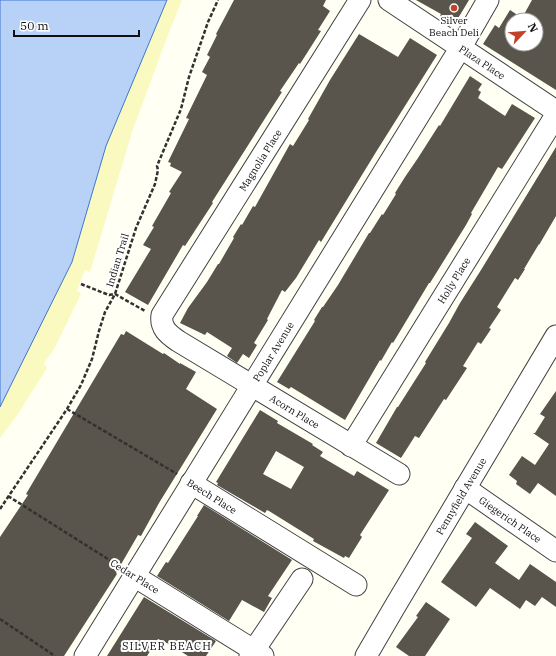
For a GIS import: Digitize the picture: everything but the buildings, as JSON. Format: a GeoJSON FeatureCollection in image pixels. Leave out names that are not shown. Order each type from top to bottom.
{"type":"FeatureCollection","features":[{"type":"Feature","properties":{"kind":"street","name":"Magnolia Place"},"geometry":{"type":"LineString","coordinates":[[161,320],[162,315],[360,0]]}},
{"type":"Feature","properties":{"kind":"street","name":"Poplar Avenue"},"geometry":{"type":"LineString","coordinates":[[85,656],[461,47],[488,0]]}},
{"type":"Feature","properties":{"kind":"street","name":"Plaza Place"},"geometry":{"type":"LineString","coordinates":[[394,1],[556,111]]}},
{"type":"Feature","properties":{"kind":"street","name":"Holly Place"},"geometry":{"type":"LineString","coordinates":[[351,446],[556,115]]}},
{"type":"Feature","properties":{"kind":"street","name":"Acorn Place"},"geometry":{"type":"LineString","coordinates":[[161,320],[168,334],[178,341],[399,474]]}},
{"type":"Feature","properties":{"kind":"street","name":"Pennyfield Avenue"},"geometry":{"type":"LineString","coordinates":[[366,656],[556,336]]}},
{"type":"Feature","properties":{"kind":"street","name":"Beech Place"},"geometry":{"type":"LineString","coordinates":[[191,483],[356,585]]}},
{"type":"Feature","properties":{"kind":"street","name":"Giegerich Place"},"geometry":{"type":"LineString","coordinates":[[465,488],[556,551]]}},
{"type":"Feature","properties":{"kind":"street","name":"Cedar Place"},"geometry":{"type":"LineString","coordinates":[[134,576],[256,654]]}},
{"type":"Feature","properties":{"kind":"street"},"geometry":{"type":"LineString","coordinates":[[256,654],[302,579]]}},
{"type":"Feature","properties":{"kind":"path","name":"Indian Trail"},"geometry":{"type":"LineString","coordinates":[[0,509],[67,409],[81,385],[92,359],[105,312],[115,294],[136,228],[155,184],[158,170],[157,166],[181,110],[189,77],[208,22],[218,0]]}},
{"type":"Feature","properties":{"kind":"path"},"geometry":{"type":"LineString","coordinates":[[81,284],[109,295],[115,294],[161,320]]}},
{"type":"Feature","properties":{"kind":"path","name":"Beech Place"},"geometry":{"type":"LineString","coordinates":[[67,409],[191,483]]}},
{"type":"Feature","properties":{"kind":"path","name":"Cedar Place"},"geometry":{"type":"LineString","coordinates":[[8,496],[134,576]]}},
{"type":"Feature","properties":{"kind":"path"},"geometry":{"type":"LineString","coordinates":[[0,619],[55,656]]}},
{"type":"Feature","properties":{"kind":"sand"},"geometry":{"type":"Polygon","coordinates":[[[167,0],[182,0],[132,132],[90,272],[85,270],[77,290],[81,294],[54,349],[44,363],[47,368],[18,414],[0,438],[0,401],[72,262],[106,146],[167,0]]]}},
{"type":"Feature","properties":{"kind":"water"},"geometry":{"type":"Polygon","coordinates":[[[0,0],[167,0],[106,146],[72,262],[0,407],[0,0]]]}},
{"type":"Feature","properties":{"kind":"place","name":"Silver Beach Deli"},"geometry":{"type":"Point","coordinates":[454,8]}},
{"type":"Feature","properties":{"kind":"district","name":"SILVER BEACH"},"geometry":{"type":"Point","coordinates":[167,646]}}]}
